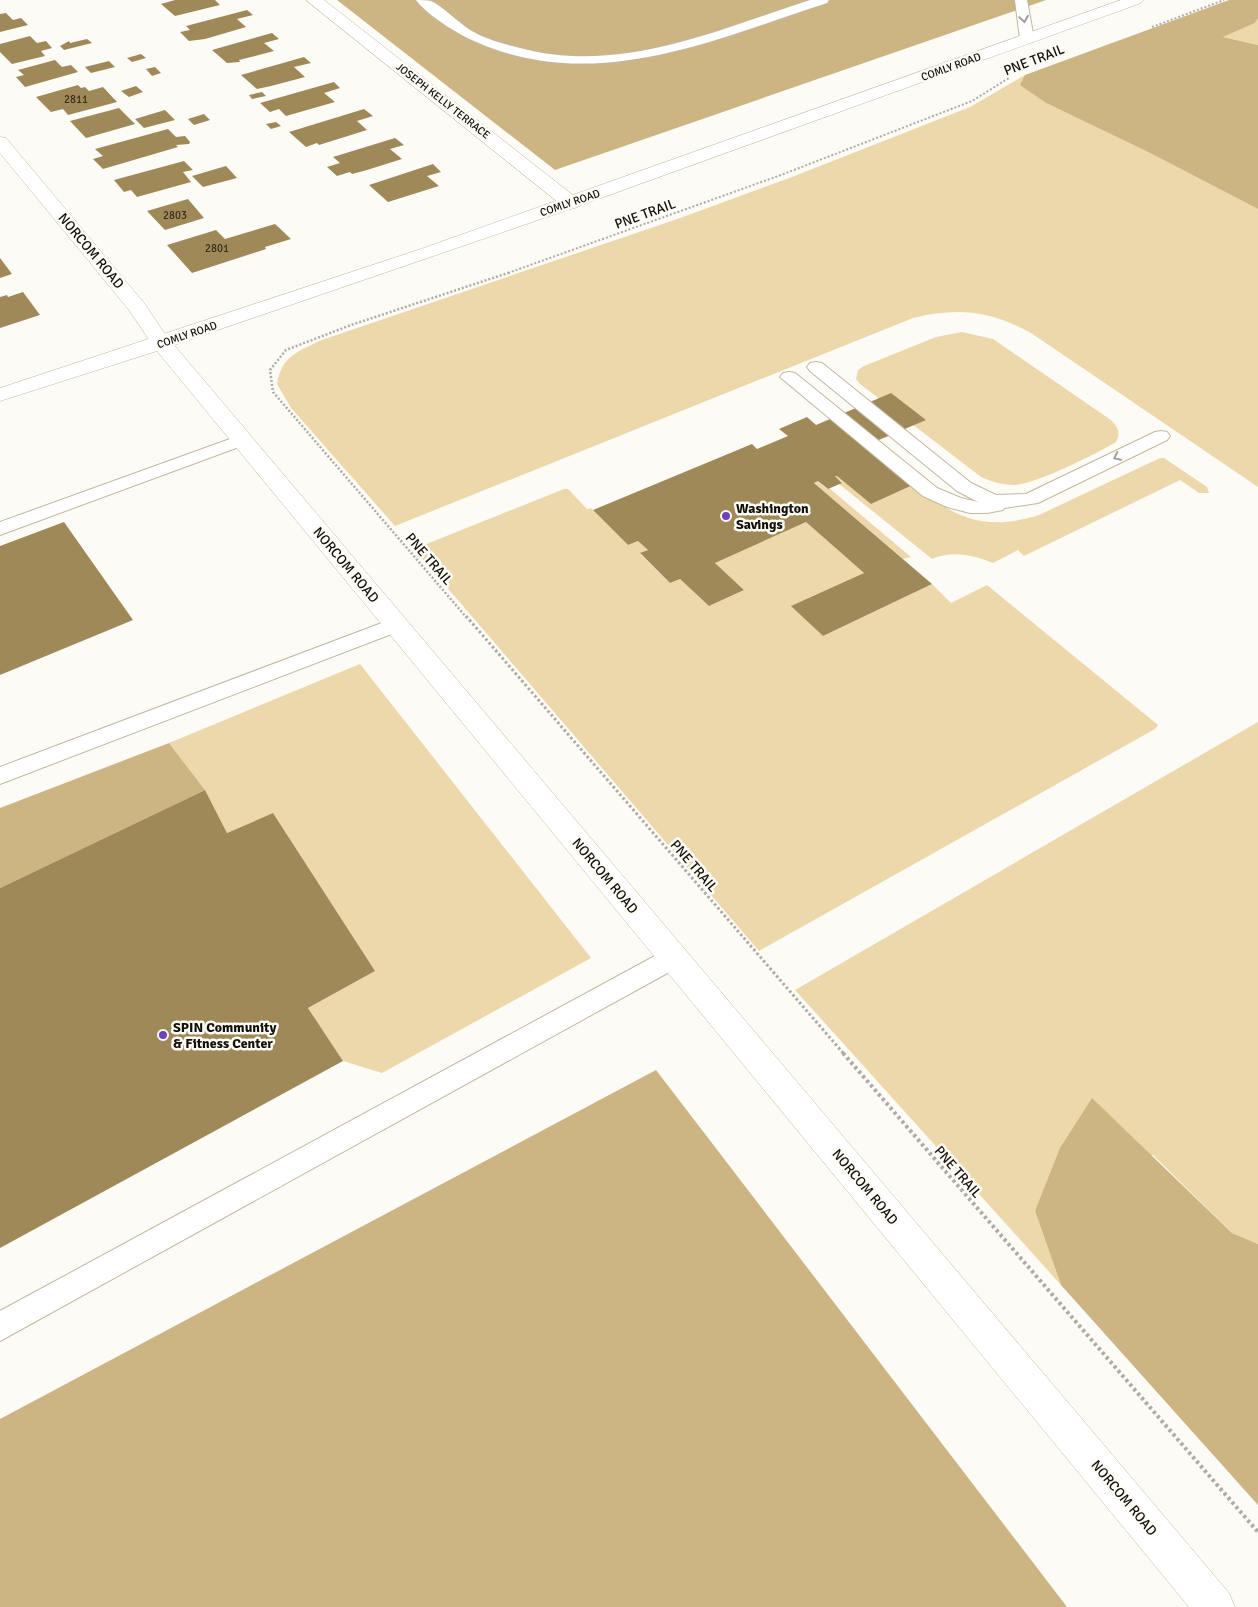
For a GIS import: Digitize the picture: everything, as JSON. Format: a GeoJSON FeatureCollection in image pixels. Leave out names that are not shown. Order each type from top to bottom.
{"type":"FeatureCollection","features":[{"type":"Feature","properties":{"kind":"street","name":"JOSEPH KELLY TERRACE"},"geometry":{"type":"LineString","coordinates":[[314,0],[571,203]]}},
{"type":"Feature","properties":{"kind":"street","name":"COMLY ROAD"},"geometry":{"type":"LineString","coordinates":[[0,395],[161,344],[571,203],[1135,0]]}},
{"type":"Feature","properties":{"kind":"street","name":"NORCOM ROAD"},"geometry":{"type":"LineString","coordinates":[[0,142],[138,307],[161,344],[1215,1607]]}},
{"type":"Feature","properties":{"kind":"street"},"geometry":{"type":"LineString","coordinates":[[0,173],[20,167]]}},
{"type":"Feature","properties":{"kind":"lane"},"geometry":{"type":"LineString","coordinates":[[422,0],[470,35],[500,47],[530,55],[568,59],[612,59],[655,53],[823,0]]}},
{"type":"Feature","properties":{"kind":"lane"},"geometry":{"type":"LineString","coordinates":[[1021,0],[1027,39]]}},
{"type":"Feature","properties":{"kind":"lane"},"geometry":{"type":"LineString","coordinates":[[1128,0],[1135,0]]}},
{"type":"Feature","properties":{"kind":"lane"},"geometry":{"type":"LineString","coordinates":[[1011,503],[986,500],[964,487],[809,370],[930,492],[954,505],[981,509],[1011,503],[1031,498],[1161,436]]}},
{"type":"Feature","properties":{"kind":"lane"},"geometry":{"type":"LineString","coordinates":[[0,528],[241,440]]}},
{"type":"Feature","properties":{"kind":"lane"},"geometry":{"type":"LineString","coordinates":[[0,776],[395,625]]}},
{"type":"Feature","properties":{"kind":"lane"},"geometry":{"type":"LineString","coordinates":[[0,1328],[673,958]]}},
{"type":"Feature","properties":{"kind":"path"},"geometry":{"type":"LineString","coordinates":[[1151,27],[1224,0]]}},
{"type":"Feature","properties":{"kind":"path","name":"PNE TRAIL"},"geometry":{"type":"LineString","coordinates":[[1010,78],[972,101],[781,176],[528,266],[351,325],[286,350],[270,370],[273,392],[1050,1295],[1258,1532]]}},
{"type":"Feature","properties":{"kind":"shaded area"},"geometry":{"type":"Polygon","coordinates":[[[337,0],[1046,0],[555,170],[337,0]]]}},
{"type":"Feature","properties":{"kind":"shaded area"},"geometry":{"type":"Polygon","coordinates":[[[1229,0],[1258,0],[1258,18],[1255,23],[1223,37],[1258,45],[1258,209],[1150,153],[1046,103],[1020,85],[1025,75],[1229,0]]]}},
{"type":"Feature","properties":{"kind":"shaded area"},"geometry":{"type":"Polygon","coordinates":[[[1258,18],[1258,45],[1223,37],[1255,23],[1258,18]]]}},
{"type":"Feature","properties":{"kind":"shaded area"},"geometry":{"type":"Polygon","coordinates":[[[1025,75],[1021,85],[1046,103],[1150,153],[1258,209],[1258,487],[1031,333],[1002,320],[974,313],[945,313],[913,318],[395,526],[291,408],[277,384],[282,367],[286,361],[297,352],[319,341],[683,217],[792,177],[970,107],[1025,75]]]}},
{"type":"Feature","properties":{"kind":"shaded area"},"geometry":{"type":"Polygon","coordinates":[[[962,332],[993,339],[1111,420],[1118,430],[1116,442],[1081,461],[1037,480],[1015,485],[998,483],[981,477],[856,379],[858,370],[864,366],[936,337],[962,332]]]}},
{"type":"Feature","properties":{"kind":"shaded area"},"geometry":{"type":"Polygon","coordinates":[[[1160,458],[1164,458],[1207,487],[1209,493],[1199,493],[1180,480],[1024,556],[1018,550],[993,563],[955,554],[932,559],[839,484],[842,482],[835,476],[871,504],[915,484],[958,514],[987,522],[1003,522],[1039,515],[1160,458]]]}},
{"type":"Feature","properties":{"kind":"shaded area"},"geometry":{"type":"Polygon","coordinates":[[[818,481],[827,489],[829,488],[911,557],[903,559],[814,483],[818,481]]]}},
{"type":"Feature","properties":{"kind":"shaded area"},"geometry":{"type":"Polygon","coordinates":[[[568,489],[587,509],[591,508],[628,545],[638,541],[648,550],[640,554],[670,583],[680,579],[709,606],[744,590],[715,563],[806,522],[864,573],[792,606],[823,636],[932,584],[951,603],[987,585],[1158,725],[1155,729],[759,951],[414,549],[568,489]]]}},
{"type":"Feature","properties":{"kind":"shaded area"},"geometry":{"type":"Polygon","coordinates":[[[360,664],[591,958],[382,1073],[343,1061],[308,1008],[375,971],[273,813],[227,833],[205,790],[169,743],[360,664]]]}},
{"type":"Feature","properties":{"kind":"shaded area"},"geometry":{"type":"Polygon","coordinates":[[[1258,722],[1258,1244],[1232,1233],[1153,1155],[1035,1211],[1061,1285],[795,990],[1258,722]]]}},
{"type":"Feature","properties":{"kind":"shaded area"},"geometry":{"type":"Polygon","coordinates":[[[169,743],[205,790],[0,888],[0,808],[169,743]]]}},
{"type":"Feature","properties":{"kind":"shaded area"},"geometry":{"type":"Polygon","coordinates":[[[656,1070],[1067,1607],[0,1607],[0,1419],[656,1070]]]}},
{"type":"Feature","properties":{"kind":"shaded area"},"geometry":{"type":"Polygon","coordinates":[[[1092,1098],[1232,1233],[1258,1244],[1258,1505],[1061,1285],[1035,1211],[1060,1148],[1092,1098]]]}},
{"type":"Feature","properties":{"kind":"building"},"geometry":{"type":"Polygon","coordinates":[[[175,0],[215,0],[220,5],[175,16],[161,4],[175,0]]]}},
{"type":"Feature","properties":{"kind":"building"},"geometry":{"type":"Polygon","coordinates":[[[247,10],[253,15],[237,19],[246,27],[205,39],[189,41],[180,32],[190,30],[186,26],[247,10]]]}},
{"type":"Feature","properties":{"kind":"building"},"geometry":{"type":"Polygon","coordinates":[[[6,13],[13,20],[21,18],[28,25],[0,32],[0,14],[6,13]]]}},
{"type":"Feature","properties":{"kind":"building"},"geometry":{"type":"Polygon","coordinates":[[[272,33],[279,39],[264,43],[274,51],[239,60],[240,62],[227,63],[212,50],[272,33]]]}},
{"type":"Feature","properties":{"kind":"building"},"geometry":{"type":"Polygon","coordinates":[[[30,36],[37,43],[46,41],[52,48],[41,51],[45,56],[12,64],[0,52],[0,44],[30,36]]]}},
{"type":"Feature","properties":{"kind":"building"},"geometry":{"type":"Polygon","coordinates":[[[87,39],[92,43],[64,50],[60,46],[69,41],[70,43],[87,39]]]}},
{"type":"Feature","properties":{"kind":"building"},"geometry":{"type":"Polygon","coordinates":[[[141,54],[146,58],[132,62],[127,58],[141,54]]]}},
{"type":"Feature","properties":{"kind":"building"},"geometry":{"type":"Polygon","coordinates":[[[304,57],[311,63],[294,67],[305,77],[257,89],[241,75],[304,57]]]}},
{"type":"Feature","properties":{"kind":"building"},"geometry":{"type":"Polygon","coordinates":[[[55,60],[62,67],[71,65],[78,72],[25,87],[16,77],[24,75],[18,70],[55,60]]]}},
{"type":"Feature","properties":{"kind":"building"},"geometry":{"type":"Polygon","coordinates":[[[109,61],[115,67],[91,73],[85,67],[109,61]]]}},
{"type":"Feature","properties":{"kind":"building"},"geometry":{"type":"Polygon","coordinates":[[[155,67],[161,73],[152,76],[146,69],[155,67]]]}},
{"type":"Feature","properties":{"kind":"building"},"geometry":{"type":"Polygon","coordinates":[[[334,82],[340,88],[324,93],[335,102],[286,116],[279,109],[270,112],[260,103],[334,82]]]}},
{"type":"Feature","properties":{"kind":"building"},"geometry":{"type":"Polygon","coordinates":[[[78,85],[81,88],[85,87],[89,91],[103,87],[117,102],[68,115],[63,109],[51,112],[36,97],[78,85]]]}},
{"type":"Feature","properties":{"kind":"building"},"geometry":{"type":"Polygon","coordinates":[[[136,86],[143,92],[129,97],[121,91],[136,86]]]}},
{"type":"Feature","properties":{"kind":"building"},"geometry":{"type":"Polygon","coordinates":[[[262,92],[266,96],[252,99],[249,95],[262,92]]]}},
{"type":"Feature","properties":{"kind":"building"},"geometry":{"type":"Polygon","coordinates":[[[119,108],[135,124],[86,138],[70,121],[119,108]]]}},
{"type":"Feature","properties":{"kind":"building"},"geometry":{"type":"Polygon","coordinates":[[[364,109],[373,116],[357,121],[367,130],[319,145],[317,143],[306,147],[289,132],[364,109]]]}},
{"type":"Feature","properties":{"kind":"building"},"geometry":{"type":"Polygon","coordinates":[[[165,110],[175,120],[144,128],[135,119],[165,110]]]}},
{"type":"Feature","properties":{"kind":"building"},"geometry":{"type":"Polygon","coordinates":[[[204,114],[210,120],[194,125],[188,119],[204,114]]]}},
{"type":"Feature","properties":{"kind":"building"},"geometry":{"type":"Polygon","coordinates":[[[276,122],[281,126],[271,129],[266,124],[276,122]]]}},
{"type":"Feature","properties":{"kind":"building"},"geometry":{"type":"Polygon","coordinates":[[[168,129],[176,137],[185,136],[190,142],[189,144],[176,145],[178,147],[103,169],[93,159],[103,156],[95,149],[168,129]]]}},
{"type":"Feature","properties":{"kind":"building"},"geometry":{"type":"Polygon","coordinates":[[[395,138],[404,145],[390,149],[402,159],[352,174],[350,172],[337,176],[327,167],[340,163],[333,157],[395,138]]]}},
{"type":"Feature","properties":{"kind":"building"},"geometry":{"type":"Polygon","coordinates":[[[184,161],[193,170],[183,172],[191,182],[137,197],[131,190],[124,192],[114,180],[184,161]]]}},
{"type":"Feature","properties":{"kind":"building"},"geometry":{"type":"Polygon","coordinates":[[[433,164],[441,172],[427,176],[439,186],[388,202],[369,185],[433,164]]]}},
{"type":"Feature","properties":{"kind":"building"},"geometry":{"type":"Polygon","coordinates":[[[226,166],[237,178],[203,187],[192,176],[226,166]]]}},
{"type":"Feature","properties":{"kind":"building"},"geometry":{"type":"Polygon","coordinates":[[[188,199],[204,218],[165,230],[147,211],[188,199]]]}},
{"type":"Feature","properties":{"kind":"building"},"geometry":{"type":"Polygon","coordinates":[[[275,224],[291,239],[192,273],[167,245],[216,230],[225,239],[275,224]]]}},
{"type":"Feature","properties":{"kind":"building"},"geometry":{"type":"Polygon","coordinates":[[[0,258],[12,274],[0,278],[0,258]]]}},
{"type":"Feature","properties":{"kind":"building"},"geometry":{"type":"Polygon","coordinates":[[[23,292],[40,315],[0,328],[0,297],[7,295],[8,297],[23,292]]]}},
{"type":"Feature","properties":{"kind":"building","name":"Washington Savings"},"geometry":{"type":"Polygon","coordinates":[[[891,393],[926,420],[867,445],[915,484],[871,504],[837,476],[835,476],[842,483],[828,489],[818,481],[814,483],[932,584],[823,636],[791,606],[864,573],[806,522],[715,563],[744,590],[709,606],[680,579],[670,583],[640,553],[648,550],[638,541],[628,545],[593,510],[752,444],[757,449],[788,436],[779,429],[807,417],[816,425],[891,393]]]}},
{"type":"Feature","properties":{"kind":"building"},"geometry":{"type":"Polygon","coordinates":[[[64,522],[133,620],[0,675],[0,546],[64,522]]]}},
{"type":"Feature","properties":{"kind":"building","name":"SPIN Community & Fitness Center"},"geometry":{"type":"Polygon","coordinates":[[[205,790],[227,833],[273,813],[375,971],[308,1008],[343,1061],[0,1248],[0,888],[205,790]]]}},
{"type":"Feature","properties":{"kind":"place","name":"Washington Savings"},"geometry":{"type":"Point","coordinates":[726,516]}},
{"type":"Feature","properties":{"kind":"place","name":"SPIN Community & Fitness Center"},"geometry":{"type":"Point","coordinates":[163,1035]}}]}
